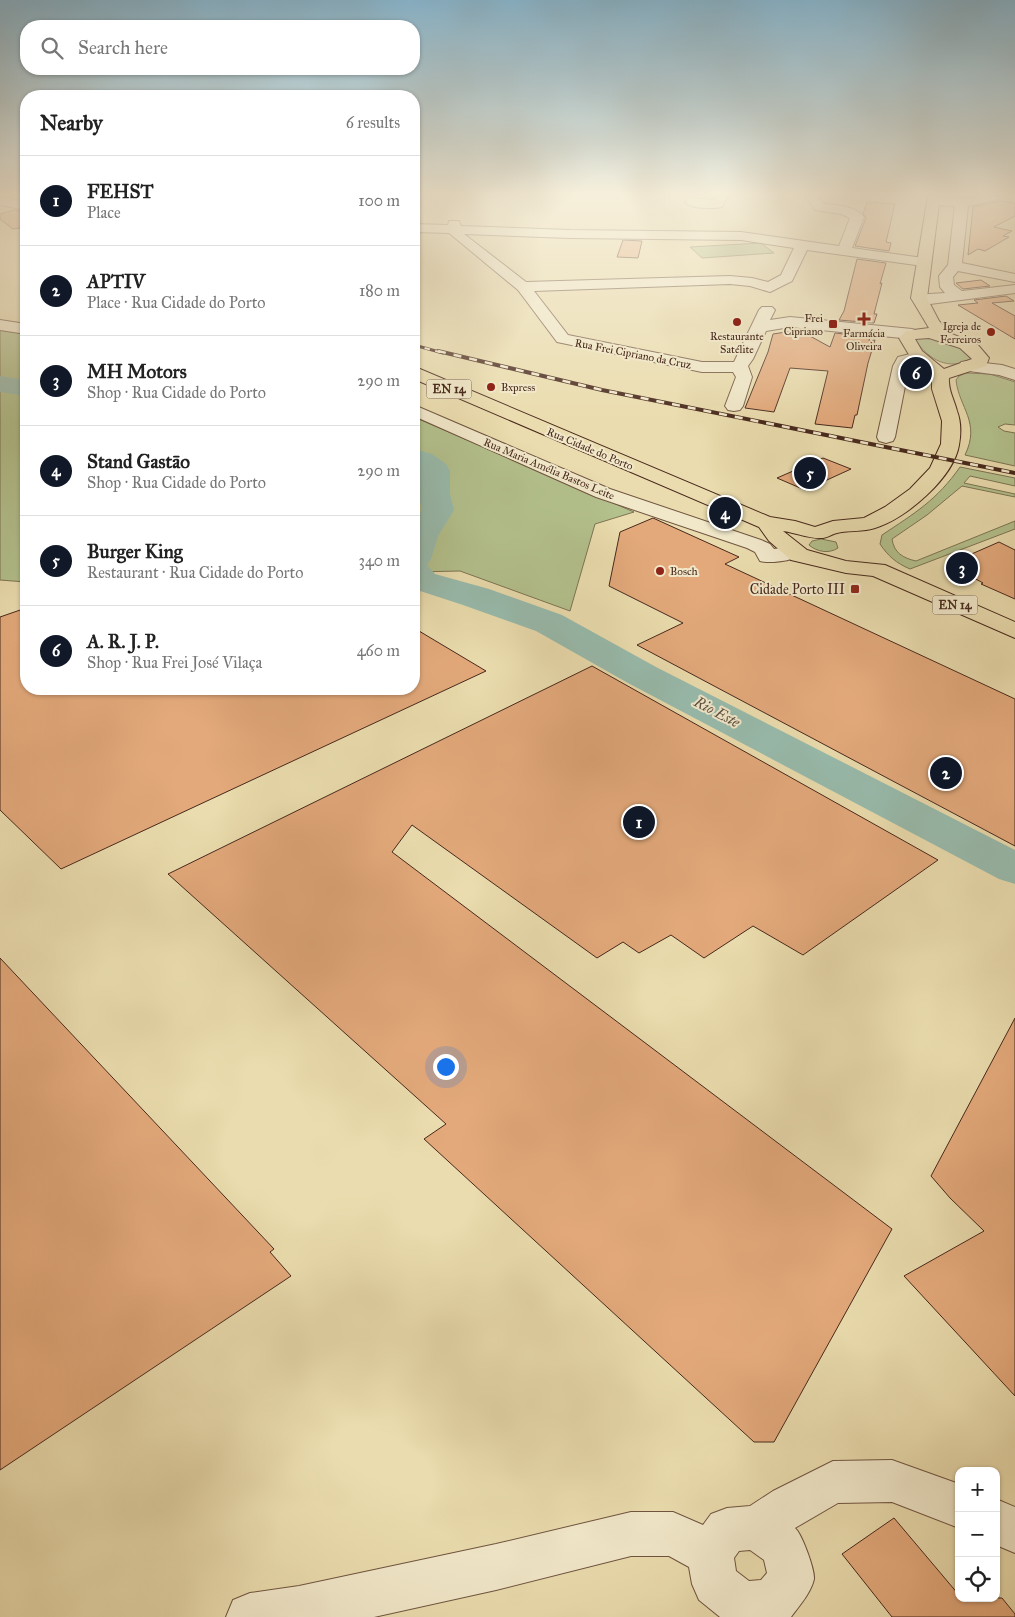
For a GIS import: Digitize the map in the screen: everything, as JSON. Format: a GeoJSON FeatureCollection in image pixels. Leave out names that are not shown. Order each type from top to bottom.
{"type":"FeatureCollection","features":[{"type":"Feature","properties":{"kind":"main road"},"geometry":{"type":"LineString","coordinates":[[913,336],[920,323],[916,305],[921,271]]}},
{"type":"Feature","properties":{"kind":"main road"},"geometry":{"type":"LineString","coordinates":[[916,305],[946,336],[979,354],[982,358],[980,362],[941,375]]}},
{"type":"Feature","properties":{"kind":"main road"},"geometry":{"type":"LineString","coordinates":[[913,336],[946,336]]}},
{"type":"Feature","properties":{"kind":"main road"},"geometry":{"type":"LineString","coordinates":[[913,336],[923,360],[941,375]]}},
{"type":"Feature","properties":{"kind":"main road"},"geometry":{"type":"LineString","coordinates":[[923,360],[964,367]]}},
{"type":"Feature","properties":{"kind":"main road"},"geometry":{"type":"LineString","coordinates":[[791,550],[788,543],[794,536],[834,526],[868,523],[900,506],[920,490],[943,462],[952,433],[948,410],[940,388],[941,375]]}},
{"type":"Feature","properties":{"kind":"main road","name":"Rua Cidade do Porto"},"geometry":{"type":"LineString","coordinates":[[420,376],[766,524],[802,528],[840,537],[849,546],[867,557],[876,570]]}},
{"type":"Feature","properties":{"kind":"main road"},"geometry":{"type":"LineString","coordinates":[[849,546],[863,535],[868,523]]}},
{"type":"Feature","properties":{"kind":"main road","name":"Rua Cidade do Porto"},"geometry":{"type":"LineString","coordinates":[[766,524],[776,537],[791,550],[805,557],[846,567],[876,570],[1015,631]]}},
{"type":"Feature","properties":{"kind":"main road","name":"Rua Cidade do Porto"},"geometry":{"type":"LineString","coordinates":[[817,559],[840,558],[847,554],[849,546]]}},
{"type":"Feature","properties":{"kind":"street","name":"Rua Frei Cipriano da Cruz"},"geometry":{"type":"LineString","coordinates":[[503,271],[523,287],[557,334],[567,341],[702,367],[726,368],[739,366]]}},
{"type":"Feature","properties":{"kind":"street"},"geometry":{"type":"LineString","coordinates":[[770,288],[778,280],[787,278],[790,271]]}},
{"type":"Feature","properties":{"kind":"street"},"geometry":{"type":"LineString","coordinates":[[950,271],[946,276],[946,283],[949,290],[958,295]]}},
{"type":"Feature","properties":{"kind":"street"},"geometry":{"type":"LineString","coordinates":[[982,271],[1015,278]]}},
{"type":"Feature","properties":{"kind":"street"},"geometry":{"type":"LineString","coordinates":[[523,287],[730,280],[752,282],[770,288],[773,293],[745,359],[739,366],[744,377],[734,406]]}},
{"type":"Feature","properties":{"kind":"street"},"geometry":{"type":"LineString","coordinates":[[762,320],[886,331],[905,325],[916,305],[958,295],[1015,289]]}},
{"type":"Feature","properties":{"kind":"street"},"geometry":{"type":"LineString","coordinates":[[0,325],[20,328]]}},
{"type":"Feature","properties":{"kind":"street"},"geometry":{"type":"LineString","coordinates":[[886,331],[895,337],[913,336]]}},
{"type":"Feature","properties":{"kind":"street"},"geometry":{"type":"LineString","coordinates":[[982,358],[1008,373]]}},
{"type":"Feature","properties":{"kind":"street"},"geometry":{"type":"LineString","coordinates":[[886,437],[900,366],[904,361],[923,360]]}},
{"type":"Feature","properties":{"kind":"street"},"geometry":{"type":"LineString","coordinates":[[964,367],[1008,373]]}},
{"type":"Feature","properties":{"kind":"street","name":"Rua Maria Amélia Bastos Leite"},"geometry":{"type":"LineString","coordinates":[[420,413],[603,493],[754,544],[763,548],[768,556],[791,550]]}},
{"type":"Feature","properties":{"kind":"street"},"geometry":{"type":"LineString","coordinates":[[757,1527],[783,1547],[790,1578],[773,1603],[742,1611],[715,1584],[710,1553],[727,1530],[757,1527],[789,1506],[833,1482],[892,1482],[955,1505]]}},
{"type":"Feature","properties":{"kind":"street"},"geometry":{"type":"LineString","coordinates":[[1000,1523],[1015,1531]]}},
{"type":"Feature","properties":{"kind":"street"},"geometry":{"type":"LineString","coordinates":[[250,1617],[308,1608],[631,1534],[673,1534],[710,1553]]}},
{"type":"Feature","properties":{"kind":"green space"},"geometry":{"type":"Polygon","coordinates":[[[0,330],[20,333],[20,582],[0,580],[0,330]]]}},
{"type":"Feature","properties":{"kind":"green space"},"geometry":{"type":"Polygon","coordinates":[[[930,337],[961,348],[972,359],[955,364],[940,362],[927,354],[916,341],[917,338],[930,337]]]}},
{"type":"Feature","properties":{"kind":"green space"},"geometry":{"type":"Polygon","coordinates":[[[966,373],[990,374],[1015,382],[1015,425],[1005,424],[998,427],[1004,431],[1015,433],[1015,466],[965,455],[971,433],[970,424],[956,380],[959,376],[966,373]]]}},
{"type":"Feature","properties":{"kind":"green space"},"geometry":{"type":"Polygon","coordinates":[[[420,420],[634,512],[595,524],[570,611],[460,571],[420,572],[420,420]]]}},
{"type":"Feature","properties":{"kind":"green space"},"geometry":{"type":"Polygon","coordinates":[[[960,467],[1015,478],[1015,486],[970,476],[964,483],[1015,494],[1015,497],[962,486],[927,515],[892,539],[897,551],[903,556],[916,561],[1015,521],[1015,529],[910,569],[896,562],[880,544],[882,535],[915,513],[934,497],[960,467]]]}},
{"type":"Feature","properties":{"kind":"green space"},"geometry":{"type":"Polygon","coordinates":[[[821,539],[836,542],[838,548],[831,551],[823,551],[809,545],[812,541],[821,539]]]}},
{"type":"Feature","properties":{"kind":"building"},"geometry":{"type":"Polygon","coordinates":[[[854,271],[884,271],[874,314],[877,314],[874,323],[839,320],[844,311],[854,271]]]}},
{"type":"Feature","properties":{"kind":"building"},"geometry":{"type":"Polygon","coordinates":[[[981,280],[990,286],[963,289],[956,283],[981,280]]]}},
{"type":"Feature","properties":{"kind":"building"},"geometry":{"type":"Polygon","coordinates":[[[1006,296],[1014,301],[992,303],[1015,316],[1015,339],[958,305],[978,303],[974,300],[1006,296]]]}},
{"type":"Feature","properties":{"kind":"building"},"geometry":{"type":"Polygon","coordinates":[[[799,330],[830,347],[835,333],[870,337],[869,341],[875,340],[857,415],[855,415],[852,428],[815,424],[828,371],[790,368],[774,412],[745,408],[768,352],[773,334],[799,330]]]}},
{"type":"Feature","properties":{"kind":"building"},"geometry":{"type":"Polygon","coordinates":[[[823,458],[851,469],[805,490],[777,478],[823,458]]]}},
{"type":"Feature","properties":{"kind":"building"},"geometry":{"type":"Polygon","coordinates":[[[653,518],[739,557],[725,564],[1015,699],[1015,846],[637,645],[683,623],[609,586],[620,532],[653,518]]]}},
{"type":"Feature","properties":{"kind":"building"},"geometry":{"type":"Polygon","coordinates":[[[999,542],[1015,550],[1015,599],[981,584],[983,583],[974,578],[977,577],[968,573],[970,571],[951,563],[999,542]]]}},
{"type":"Feature","properties":{"kind":"building"},"geometry":{"type":"Polygon","coordinates":[[[20,610],[20,695],[420,695],[420,632],[486,671],[61,869],[0,810],[0,617],[20,610]]]}},
{"type":"Feature","properties":{"kind":"building"},"geometry":{"type":"Polygon","coordinates":[[[592,666],[938,860],[803,955],[753,926],[704,958],[671,935],[639,953],[623,942],[597,958],[412,825],[392,852],[892,1229],[774,1442],[754,1442],[424,1139],[446,1124],[168,874],[592,666]]]}},
{"type":"Feature","properties":{"kind":"building"},"geometry":{"type":"Polygon","coordinates":[[[0,958],[274,1249],[270,1252],[291,1276],[0,1470],[0,958]]]}},
{"type":"Feature","properties":{"kind":"building"},"geometry":{"type":"Polygon","coordinates":[[[1015,1018],[1015,1396],[904,1276],[984,1231],[950,1198],[931,1176],[1015,1018]]]}},
{"type":"Feature","properties":{"kind":"building"},"geometry":{"type":"Polygon","coordinates":[[[894,1518],[955,1590],[955,1602],[1000,1602],[1000,1598],[1002,1598],[1015,1614],[1015,1617],[892,1617],[842,1554],[894,1518]]]}},
{"type":"Feature","properties":{"kind":"waterway","name":"Rio Este"},"geometry":{"type":"LineString","coordinates":[[0,384],[20,387]]}},
{"type":"Feature","properties":{"kind":"waterway","name":"Rio Este"},"geometry":{"type":"LineString","coordinates":[[420,460],[435,471],[434,494],[438,510],[420,539]]}},
{"type":"Feature","properties":{"kind":"waterway","name":"Rio Este"},"geometry":{"type":"LineString","coordinates":[[420,578],[423,581],[476,597],[549,623],[642,675],[1015,869]]}},
{"type":"Feature","properties":{"kind":"railway"},"geometry":{"type":"LineString","coordinates":[[420,347],[443,353]]}},
{"type":"Feature","properties":{"kind":"railway"},"geometry":{"type":"LineString","coordinates":[[438,351],[602,390],[1015,473]]}},
{"type":"Feature","properties":{"kind":"place","name":"Farmácia Oliveira"},"geometry":{"type":"Point","coordinates":[864,319]}},
{"type":"Feature","properties":{"kind":"place","name":"Restaurante Satélite"},"geometry":{"type":"Point","coordinates":[737,322]}},
{"type":"Feature","properties":{"kind":"place","name":"Frei Cipriano"},"geometry":{"type":"Point","coordinates":[833,324]}},
{"type":"Feature","properties":{"kind":"place","name":"Igreja de Ferreiros"},"geometry":{"type":"Point","coordinates":[991,332]}},
{"type":"Feature","properties":{"kind":"place","name":"A. R. J. P."},"geometry":{"type":"Point","coordinates":[916,373]}},
{"type":"Feature","properties":{"kind":"place","name":"Bxpress"},"geometry":{"type":"Point","coordinates":[491,387]}},
{"type":"Feature","properties":{"kind":"place","name":"Burger King"},"geometry":{"type":"Point","coordinates":[810,473]}},
{"type":"Feature","properties":{"kind":"place","name":"Stand Gastāo"},"geometry":{"type":"Point","coordinates":[725,513]}},
{"type":"Feature","properties":{"kind":"place","name":"MH Motors"},"geometry":{"type":"Point","coordinates":[962,568]}},
{"type":"Feature","properties":{"kind":"place","name":"Bosch"},"geometry":{"type":"Point","coordinates":[660,571]}},
{"type":"Feature","properties":{"kind":"place","name":"Cidade Porto III"},"geometry":{"type":"Point","coordinates":[855,589]}},
{"type":"Feature","properties":{"kind":"place","name":"APTIV"},"geometry":{"type":"Point","coordinates":[946,773]}},
{"type":"Feature","properties":{"kind":"place","name":"FEHST"},"geometry":{"type":"Point","coordinates":[639,822]}}]}
